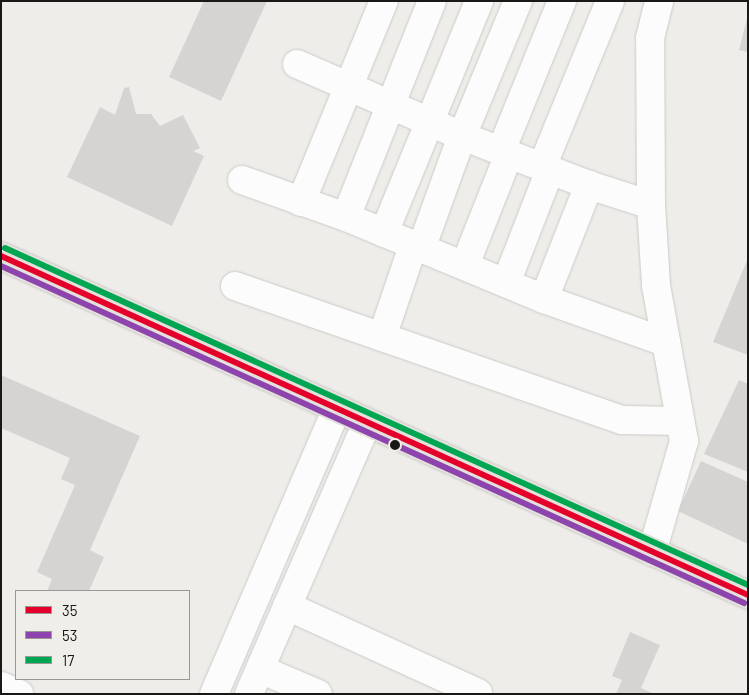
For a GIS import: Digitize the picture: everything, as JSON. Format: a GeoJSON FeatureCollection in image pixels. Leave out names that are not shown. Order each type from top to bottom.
{"type":"FeatureCollection","features":[{"type":"Feature","properties":{"kind":"main road"},"geometry":{"type":"LineString","coordinates":[[1,256],[748,595]]}},
{"type":"Feature","properties":{"kind":"street"},"geometry":{"type":"LineString","coordinates":[[301,202],[384,1]]}},
{"type":"Feature","properties":{"kind":"street"},"geometry":{"type":"LineString","coordinates":[[346,217],[432,1]]}},
{"type":"Feature","properties":{"kind":"street"},"geometry":{"type":"LineString","coordinates":[[384,233],[478,1]]}},
{"type":"Feature","properties":{"kind":"street"},"geometry":{"type":"LineString","coordinates":[[382,337],[518,1]]}},
{"type":"Feature","properties":{"kind":"street"},"geometry":{"type":"LineString","coordinates":[[465,265],[562,1]]}},
{"type":"Feature","properties":{"kind":"street"},"geometry":{"type":"LineString","coordinates":[[506,283],[546,168],[610,1]]}},
{"type":"Feature","properties":{"kind":"street"},"geometry":{"type":"LineString","coordinates":[[652,552],[684,441],[656,286],[652,205],[650,38],[658,1]]}},
{"type":"Feature","properties":{"kind":"street"},"geometry":{"type":"LineString","coordinates":[[297,64],[462,136],[589,185],[652,205]]}},
{"type":"Feature","properties":{"kind":"street"},"geometry":{"type":"LineString","coordinates":[[242,180],[346,217],[544,298],[665,342]]}},
{"type":"Feature","properties":{"kind":"street"},"geometry":{"type":"LineString","coordinates":[[544,298],[589,185]]}},
{"type":"Feature","properties":{"kind":"street"},"geometry":{"type":"LineString","coordinates":[[235,286],[623,420],[680,421]]}},
{"type":"Feature","properties":{"kind":"street"},"geometry":{"type":"LineString","coordinates":[[214,694],[338,409]]}},
{"type":"Feature","properties":{"kind":"street"},"geometry":{"type":"LineString","coordinates":[[249,694],[367,422]]}},
{"type":"Feature","properties":{"kind":"street"},"geometry":{"type":"LineString","coordinates":[[287,606],[478,693]]}},
{"type":"Feature","properties":{"kind":"street"},"geometry":{"type":"LineString","coordinates":[[260,669],[318,694]]}},
{"type":"Feature","properties":{"kind":"street"},"geometry":{"type":"LineString","coordinates":[[1,686],[19,694]]}},
{"type":"Feature","properties":{"kind":"building"},"geometry":{"type":"Polygon","coordinates":[[[204,1],[267,1],[221,101],[169,77],[204,1]]]}},
{"type":"Feature","properties":{"kind":"building"},"geometry":{"type":"Polygon","coordinates":[[[748,15],[748,52],[739,50],[748,15]]]}},
{"type":"Feature","properties":{"kind":"building"},"geometry":{"type":"Polygon","coordinates":[[[129,87],[136,114],[151,114],[160,126],[183,115],[200,148],[193,151],[204,156],[172,226],[67,177],[100,107],[115,115],[124,88],[129,87]]]}},
{"type":"Feature","properties":{"kind":"building"},"geometry":{"type":"Polygon","coordinates":[[[748,258],[748,355],[713,342],[748,258]]]}},
{"type":"Feature","properties":{"kind":"building"},"geometry":{"type":"Polygon","coordinates":[[[1,375],[140,436],[90,550],[104,557],[89,590],[47,590],[52,579],[37,572],[75,485],[61,479],[70,458],[1,428],[1,375]]]}},
{"type":"Feature","properties":{"kind":"building"},"geometry":{"type":"Polygon","coordinates":[[[739,380],[748,384],[748,472],[704,454],[739,380]]]}},
{"type":"Feature","properties":{"kind":"building"},"geometry":{"type":"Polygon","coordinates":[[[701,461],[748,482],[748,544],[678,511],[701,461]]]}},
{"type":"Feature","properties":{"kind":"building"},"geometry":{"type":"Polygon","coordinates":[[[630,632],[660,645],[641,688],[654,694],[616,694],[622,680],[612,676],[630,632]]]}},
{"type":"Feature","properties":{"kind":"transit line","name":"17"},"geometry":{"type":"LineString","coordinates":[[5,248],[748,585]]}},
{"type":"Feature","properties":{"kind":"transit line","name":"35"},"geometry":{"type":"LineString","coordinates":[[1,256],[748,595]]}},
{"type":"Feature","properties":{"kind":"transit line","name":"53"},"geometry":{"type":"LineString","coordinates":[[1,266],[744,603]]}}]}
